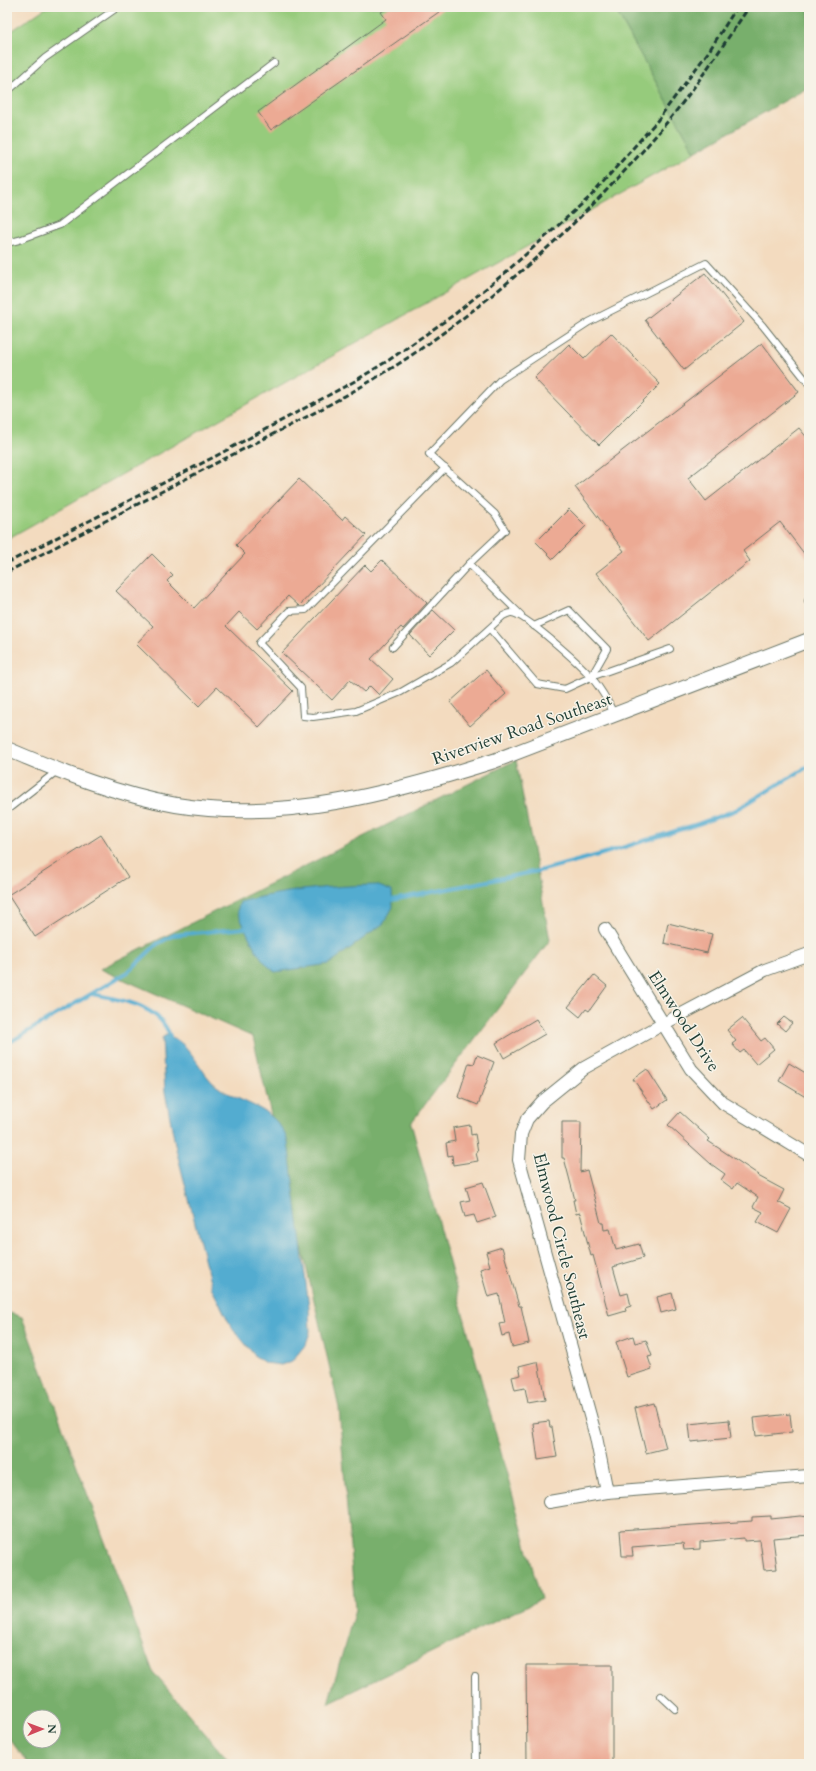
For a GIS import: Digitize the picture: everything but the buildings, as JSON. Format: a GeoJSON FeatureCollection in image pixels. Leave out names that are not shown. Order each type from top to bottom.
{"type":"FeatureCollection","features":[{"type":"Feature","properties":{"kind":"street","name":"Riverview Road Southeast"},"geometry":{"type":"LineString","coordinates":[[7,749],[58,770],[118,790],[176,805],[235,811],[281,810],[340,801],[445,776],[494,761],[615,716],[809,640]]}},
{"type":"Feature","properties":{"kind":"street","name":"Elmwood Drive"},"geometry":{"type":"LineString","coordinates":[[606,929],[691,1069],[723,1103],[809,1155]]}},
{"type":"Feature","properties":{"kind":"street","name":"Elmwood Circle Southeast"},"geometry":{"type":"LineString","coordinates":[[607,1492],[596,1437],[519,1160],[521,1134],[527,1119],[542,1102],[584,1068],[765,970],[809,954]]}},
{"type":"Feature","properties":{"kind":"street"},"geometry":{"type":"LineString","coordinates":[[549,1502],[607,1492],[809,1476]]}},
{"type":"Feature","properties":{"kind":"lane"},"geometry":{"type":"LineString","coordinates":[[7,92],[44,58],[118,7]]}},
{"type":"Feature","properties":{"kind":"lane"},"geometry":{"type":"LineString","coordinates":[[7,242],[19,240],[60,225],[274,63]]}},
{"type":"Feature","properties":{"kind":"lane"},"geometry":{"type":"LineString","coordinates":[[393,647],[469,564],[505,530],[495,514],[429,454],[500,380],[589,322],[706,263],[763,326],[809,384]]}},
{"type":"Feature","properties":{"kind":"lane"},"geometry":{"type":"LineString","coordinates":[[445,468],[306,610],[289,611],[259,643],[302,688],[303,716],[313,717],[356,711],[402,692],[452,663],[490,629],[502,616],[511,613],[521,615]]}},
{"type":"Feature","properties":{"kind":"lane"},"geometry":{"type":"LineString","coordinates":[[469,564],[521,615],[591,677],[608,701],[615,716]]}},
{"type":"Feature","properties":{"kind":"lane"},"geometry":{"type":"LineString","coordinates":[[534,626],[569,610],[607,649],[591,677]]}},
{"type":"Feature","properties":{"kind":"lane"},"geometry":{"type":"LineString","coordinates":[[490,629],[537,684],[565,689],[591,677],[670,649]]}},
{"type":"Feature","properties":{"kind":"lane"},"geometry":{"type":"LineString","coordinates":[[7,810],[58,770]]}},
{"type":"Feature","properties":{"kind":"lane"},"geometry":{"type":"LineString","coordinates":[[475,1676],[476,1764]]}},
{"type":"Feature","properties":{"kind":"lane"},"geometry":{"type":"LineString","coordinates":[[661,1696],[675,1710]]}},
{"type":"Feature","properties":{"kind":"green space"},"geometry":{"type":"Polygon","coordinates":[[[47,7],[614,7],[695,152],[7,539],[7,34],[47,7]]]}},
{"type":"Feature","properties":{"kind":"green space"},"geometry":{"type":"Polygon","coordinates":[[[614,7],[809,7],[809,87],[695,152],[614,7]]]}},
{"type":"Feature","properties":{"kind":"green space"},"geometry":{"type":"Polygon","coordinates":[[[516,760],[550,940],[411,1123],[541,1599],[328,1703],[355,1610],[339,1408],[253,1037],[100,969],[516,760]]]}},
{"type":"Feature","properties":{"kind":"green space"},"geometry":{"type":"Polygon","coordinates":[[[7,1312],[22,1317],[153,1672],[231,1764],[29,1764],[7,1736],[7,1312]]]}},
{"type":"Feature","properties":{"kind":"water"},"geometry":{"type":"Polygon","coordinates":[[[376,885],[392,891],[393,907],[384,923],[329,964],[275,972],[262,960],[257,952],[237,911],[240,902],[273,894],[342,886],[376,885]]]}},
{"type":"Feature","properties":{"kind":"water"},"geometry":{"type":"Polygon","coordinates":[[[166,1035],[174,1038],[187,1048],[212,1082],[222,1090],[255,1106],[274,1119],[282,1129],[288,1142],[309,1307],[310,1332],[306,1344],[292,1361],[281,1365],[265,1363],[255,1356],[231,1326],[212,1289],[176,1149],[165,1092],[162,1038],[166,1035]]]}},
{"type":"Feature","properties":{"kind":"waterway"},"geometry":{"type":"LineString","coordinates":[[392,900],[543,870],[602,854],[698,824],[736,810],[809,766]]}},
{"type":"Feature","properties":{"kind":"waterway"},"geometry":{"type":"LineString","coordinates":[[7,1044],[128,972],[157,944],[174,935],[245,928]]}},
{"type":"Feature","properties":{"kind":"waterway"},"geometry":{"type":"LineString","coordinates":[[92,994],[127,1001],[148,1010],[165,1025],[170,1036]]}},
{"type":"Feature","properties":{"kind":"railway"},"geometry":{"type":"LineString","coordinates":[[7,563],[214,457],[355,381],[389,360],[455,314],[506,272],[590,197],[657,121],[709,51],[737,7]]}},
{"type":"Feature","properties":{"kind":"railway"},"geometry":{"type":"LineString","coordinates":[[7,572],[354,391],[405,360],[461,320],[553,242],[582,215],[637,157],[675,113],[708,68],[749,7]]}}]}
